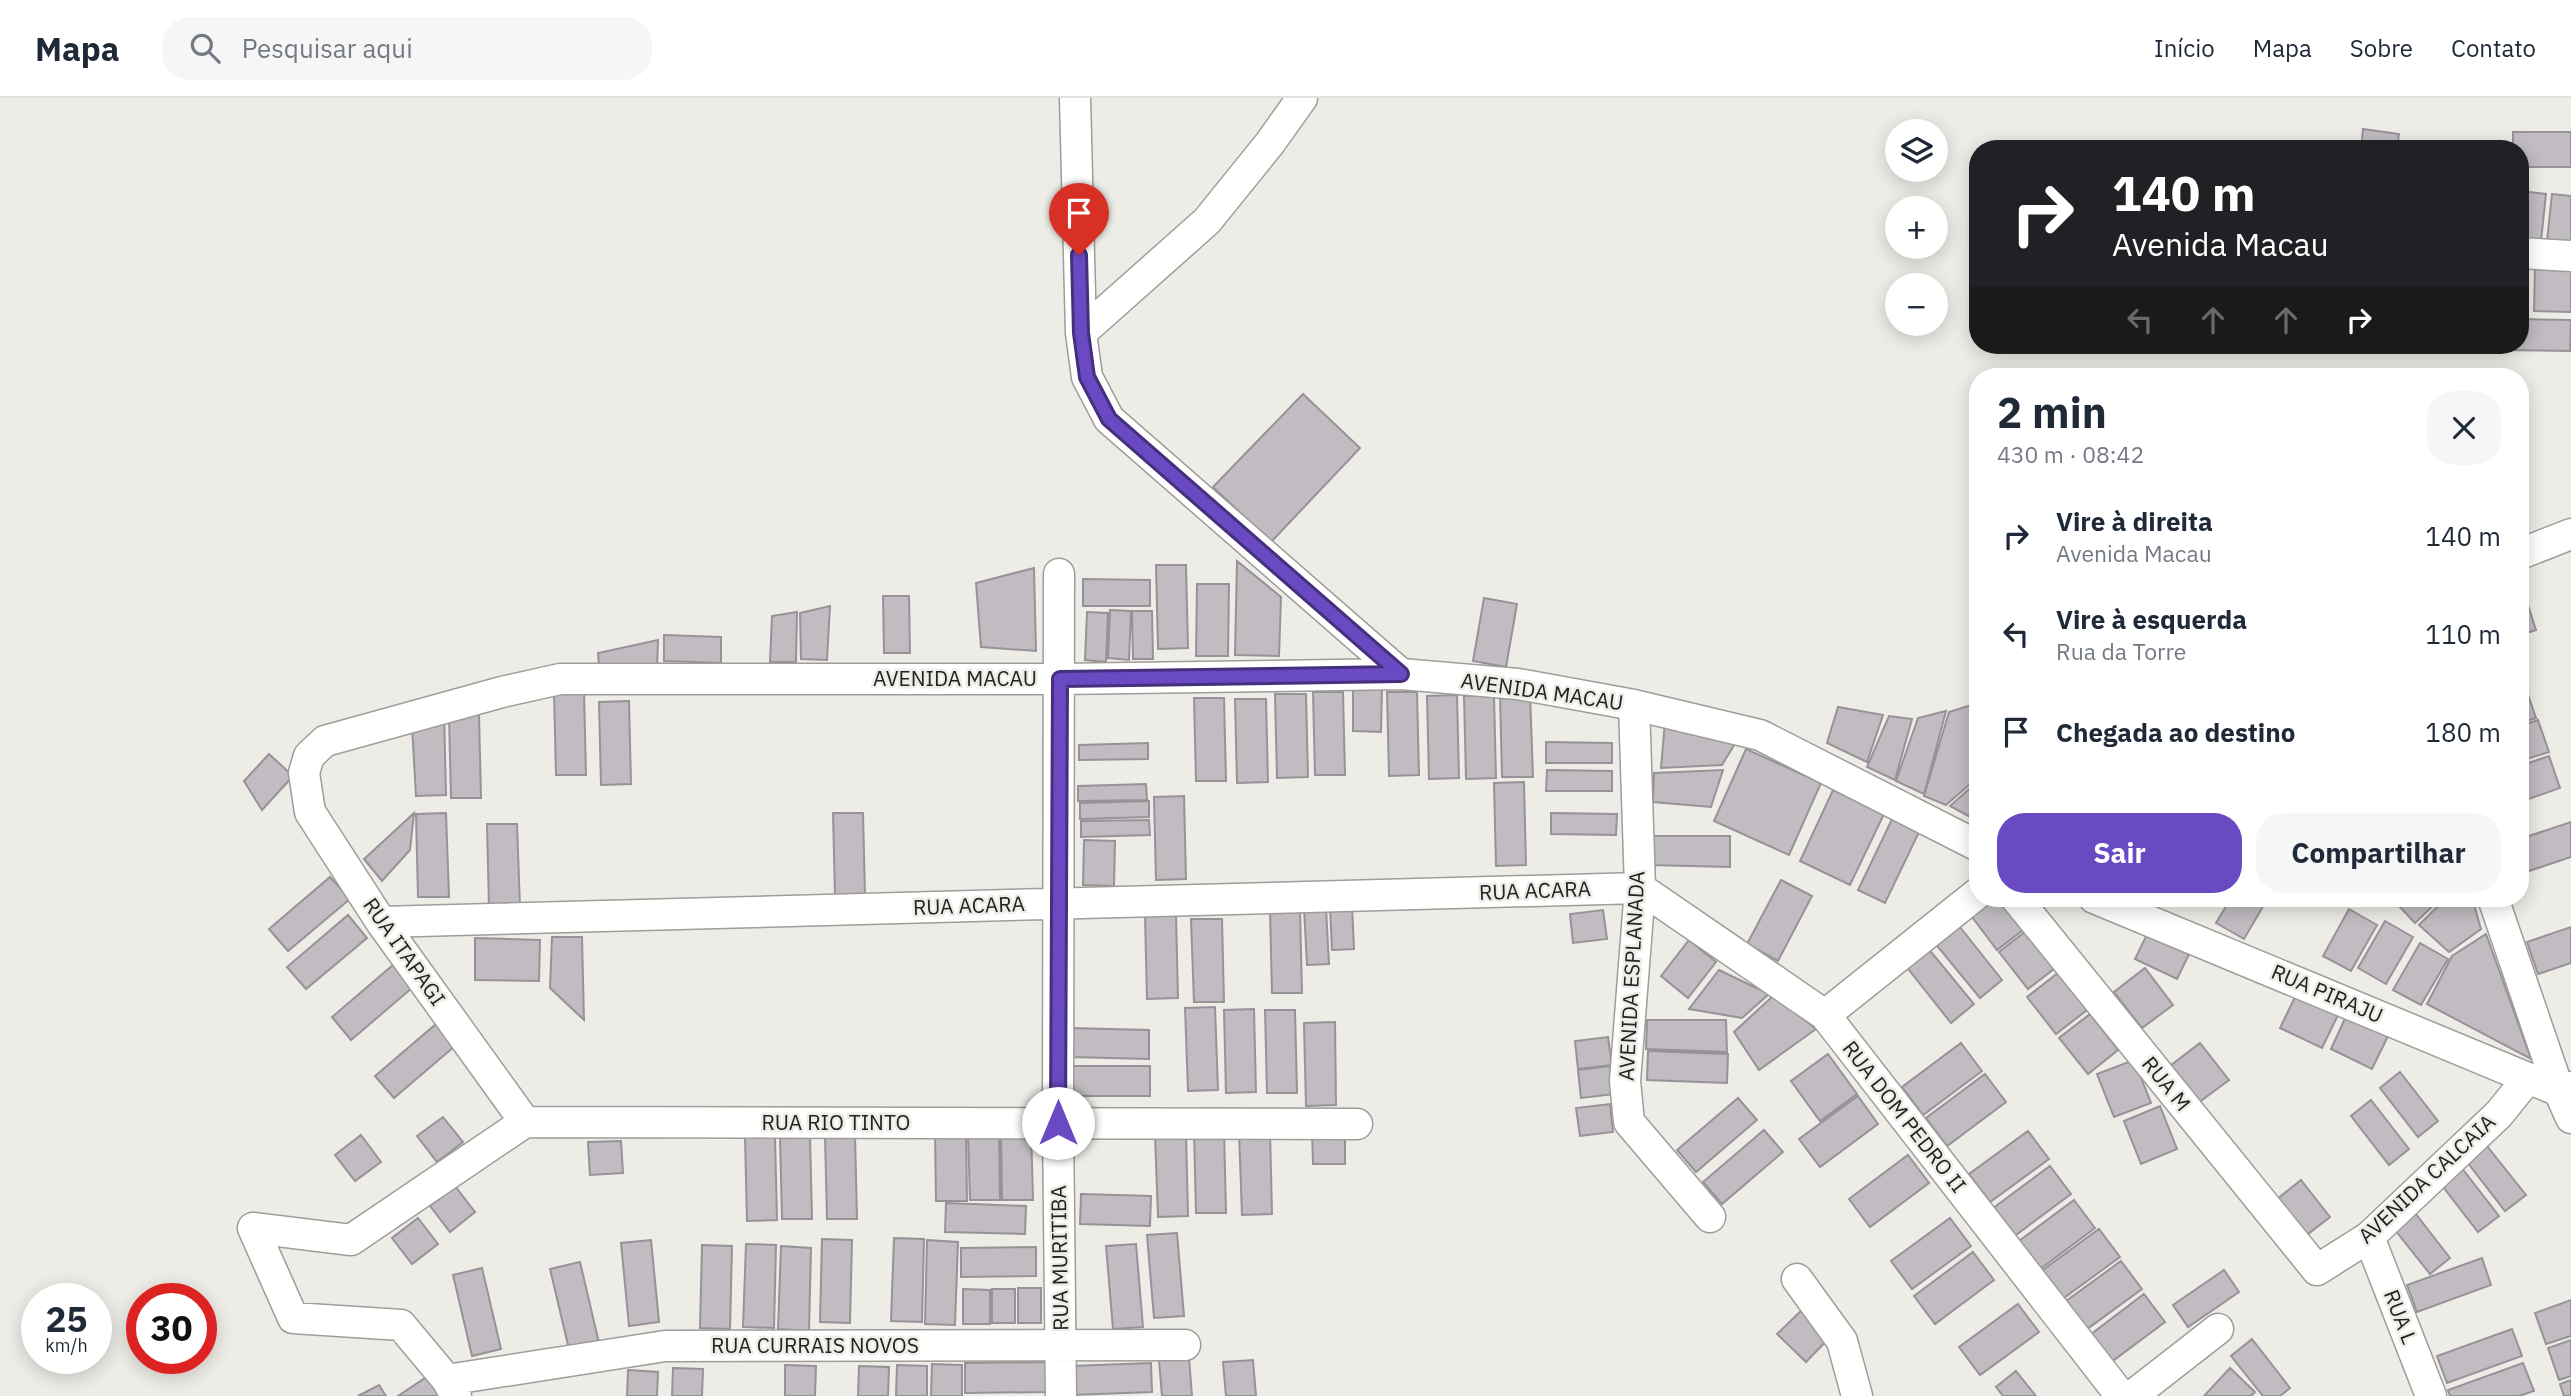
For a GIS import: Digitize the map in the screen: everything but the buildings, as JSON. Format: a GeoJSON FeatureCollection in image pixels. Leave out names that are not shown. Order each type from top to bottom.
{"type":"FeatureCollection","features":[{"type":"Feature","properties":{"kind":"street"},"geometry":{"type":"LineString","coordinates":[[1075,98],[1081,333],[1087,377],[1109,419],[1401,674]]}},
{"type":"Feature","properties":{"kind":"street"},"geometry":{"type":"LineString","coordinates":[[1081,333],[1207,221],[1270,143],[1302,98]]}},
{"type":"Feature","properties":{"kind":"street"},"geometry":{"type":"LineString","coordinates":[[2529,254],[2571,256]]}},
{"type":"Feature","properties":{"kind":"street"},"geometry":{"type":"LineString","coordinates":[[2529,550],[2571,534]]}},
{"type":"Feature","properties":{"kind":"street","name":"RUA MURITIBA"},"geometry":{"type":"LineString","coordinates":[[1059,574],[1058,1123],[1061,1396]]}},
{"type":"Feature","properties":{"kind":"street","name":"AVENIDA MACAU"},"geometry":{"type":"LineString","coordinates":[[304,772],[309,756],[325,741],[462,702],[560,679],[1060,679],[1401,674],[1518,684],[1634,705],[1760,735],[1969,841]]}},
{"type":"Feature","properties":{"kind":"street","name":"AVENIDA ESPLANADA"},"geometry":{"type":"LineString","coordinates":[[1634,705],[1640,888],[1625,1081],[1629,1122],[1710,1217]]}},
{"type":"Feature","properties":{"kind":"street","name":"RUA ITAPAGI"},"geometry":{"type":"LineString","coordinates":[[304,772],[310,812],[381,922],[525,1122]]}},
{"type":"Feature","properties":{"kind":"street","name":"RUA ACARA"},"geometry":{"type":"LineString","coordinates":[[381,922],[1640,888]]}},
{"type":"Feature","properties":{"kind":"street","name":"RUA DOM PEDRO II"},"geometry":{"type":"LineString","coordinates":[[1640,888],[1825,1014],[2121,1396]]}},
{"type":"Feature","properties":{"kind":"street"},"geometry":{"type":"LineString","coordinates":[[1825,1014],[1969,900]]}},
{"type":"Feature","properties":{"kind":"street","name":"RUA M"},"geometry":{"type":"LineString","coordinates":[[2023,907],[2317,1270]]}},
{"type":"Feature","properties":{"kind":"street","name":"RUA PIRAJU"},"geometry":{"type":"LineString","coordinates":[[2116,907],[2528,1077],[2565,1089]]}},
{"type":"Feature","properties":{"kind":"street"},"geometry":{"type":"LineString","coordinates":[[2496,907],[2565,1089],[2571,1118]]}},
{"type":"Feature","properties":{"kind":"street","name":"AVENIDA CALCAIA"},"geometry":{"type":"LineString","coordinates":[[2317,1270],[2368,1237],[2499,1114],[2528,1077]]}},
{"type":"Feature","properties":{"kind":"street"},"geometry":{"type":"LineString","coordinates":[[452,1388],[401,1325],[293,1318],[253,1228],[351,1240],[525,1122]]}},
{"type":"Feature","properties":{"kind":"street","name":"RUA RIO TINTO"},"geometry":{"type":"LineString","coordinates":[[525,1122],[1357,1124]]}},
{"type":"Feature","properties":{"kind":"street","name":"RUA L"},"geometry":{"type":"LineString","coordinates":[[2368,1237],[2431,1396]]}},
{"type":"Feature","properties":{"kind":"street"},"geometry":{"type":"LineString","coordinates":[[1797,1279],[1842,1341],[1857,1396]]}},
{"type":"Feature","properties":{"kind":"street"},"geometry":{"type":"LineString","coordinates":[[2132,1396],[2218,1329]]}},
{"type":"Feature","properties":{"kind":"street","name":"RUA CURRAIS NOVOS"},"geometry":{"type":"LineString","coordinates":[[452,1388],[665,1346],[1185,1345]]}},
{"type":"Feature","properties":{"kind":"route"},"geometry":{"type":"LineString","coordinates":[[1058,1123],[1060,679],[1401,674],[1109,419],[1087,377],[1081,333],[1079,255]]}}]}
